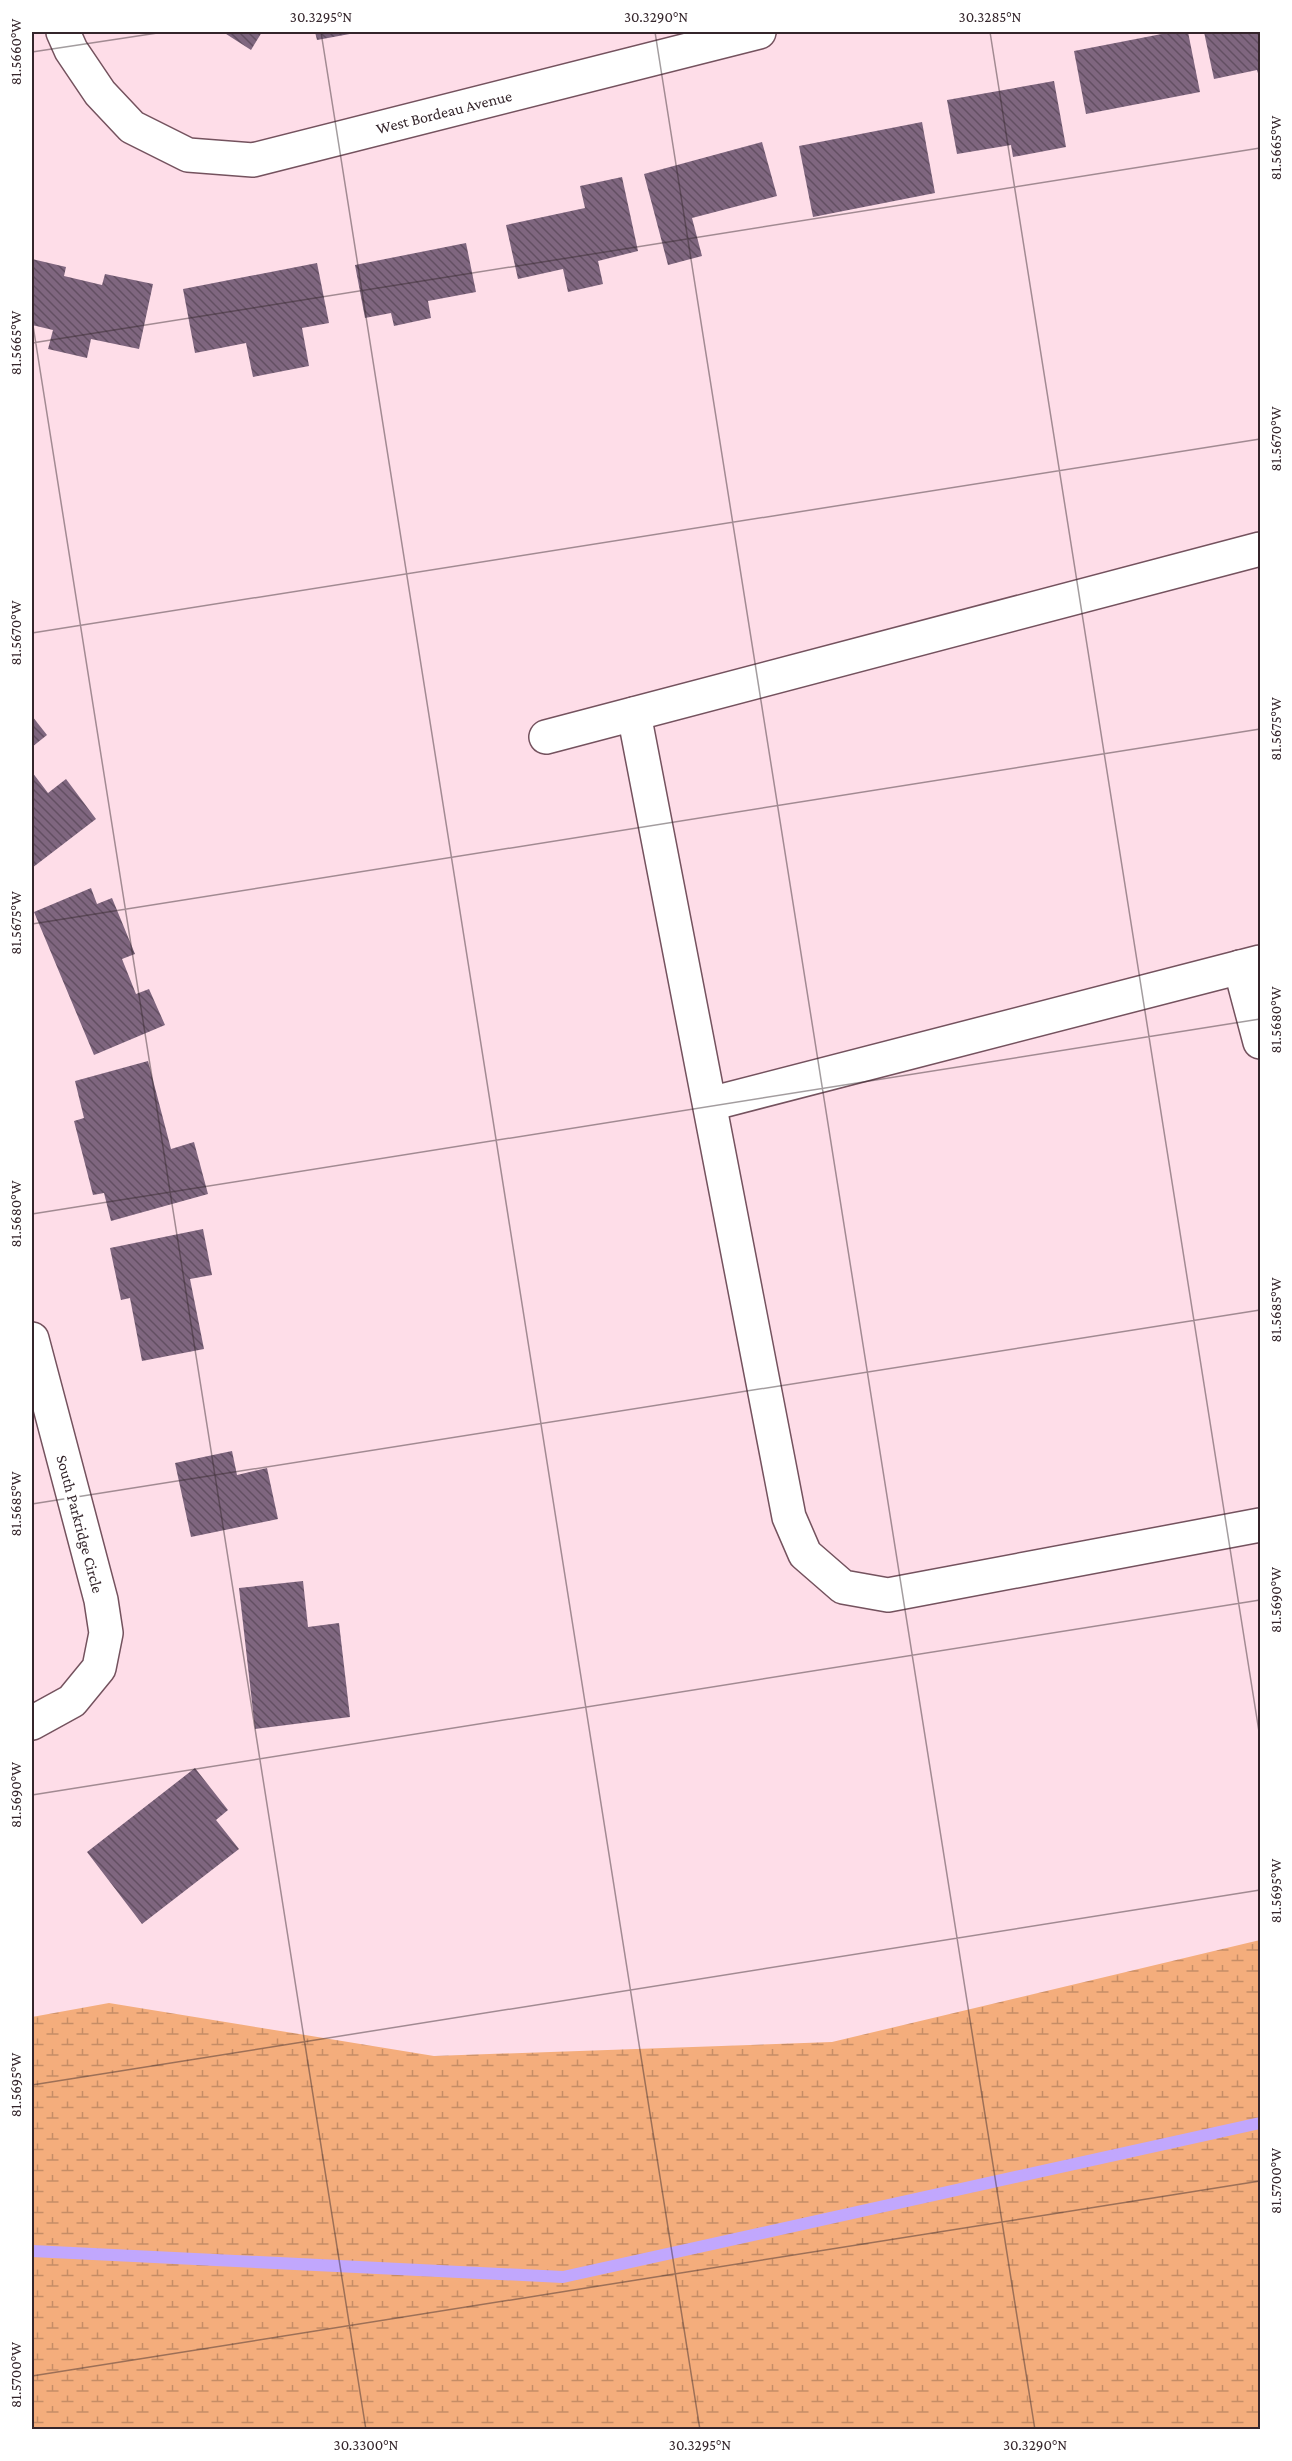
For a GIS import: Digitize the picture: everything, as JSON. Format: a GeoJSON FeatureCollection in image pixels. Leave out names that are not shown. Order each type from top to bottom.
{"type":"FeatureCollection","features":[{"type":"Feature","properties":{"kind":"street","name":"West Bordeau Avenue"},"geometry":{"type":"LineString","coordinates":[[63,32],[71,50],[99,93],[132,127],[188,156],[253,160],[688,41],[759,32]]}},
{"type":"Feature","properties":{"kind":"street"},"geometry":{"type":"LineString","coordinates":[[546,737],[1260,549]]}},
{"type":"Feature","properties":{"kind":"street"},"geometry":{"type":"LineString","coordinates":[[634,714],[789,1517],[805,1554],[843,1587],[888,1595],[1260,1525]]}},
{"type":"Feature","properties":{"kind":"street"},"geometry":{"type":"LineString","coordinates":[[710,1104],[1250,965],[1260,1042]]}},
{"type":"Feature","properties":{"kind":"street","name":"South Parkridge Circle"},"geometry":{"type":"LineString","coordinates":[[32,1339],[100,1600],[106,1633],[99,1668],[72,1701],[32,1723]]}},
{"type":"Feature","properties":{"kind":"green space"},"geometry":{"type":"Polygon","coordinates":[[[1260,1940],[1260,2429],[32,2429],[32,2017],[109,2003],[434,2056],[832,2042],[1260,1940]]]}},
{"type":"Feature","properties":{"kind":"building"},"geometry":{"type":"Polygon","coordinates":[[[223,32],[262,32],[251,50],[223,32]]]}},
{"type":"Feature","properties":{"kind":"building"},"geometry":{"type":"Polygon","coordinates":[[[315,32],[355,32],[355,33],[317,40],[315,32]]]}},
{"type":"Feature","properties":{"kind":"building"},"geometry":{"type":"Polygon","coordinates":[[[1172,32],[1188,32],[1200,92],[1086,114],[1074,51],[1172,32]]]}},
{"type":"Feature","properties":{"kind":"building"},"geometry":{"type":"Polygon","coordinates":[[[1204,32],[1260,32],[1260,80],[1257,70],[1214,79],[1204,32]]]}},
{"type":"Feature","properties":{"kind":"building"},"geometry":{"type":"Polygon","coordinates":[[[1054,81],[1066,147],[1013,157],[1011,145],[957,154],[947,100],[1054,81]]]}},
{"type":"Feature","properties":{"kind":"building"},"geometry":{"type":"Polygon","coordinates":[[[922,122],[935,193],[813,217],[799,146],[922,122]]]}},
{"type":"Feature","properties":{"kind":"building"},"geometry":{"type":"Polygon","coordinates":[[[762,142],[777,196],[692,218],[702,256],[668,265],[644,174],[762,142]]]}},
{"type":"Feature","properties":{"kind":"building"},"geometry":{"type":"Polygon","coordinates":[[[622,177],[638,251],[598,261],[603,284],[568,292],[563,269],[518,279],[506,225],[585,208],[580,186],[622,177]]]}},
{"type":"Feature","properties":{"kind":"building"},"geometry":{"type":"Polygon","coordinates":[[[466,243],[476,292],[428,301],[431,318],[394,326],[391,313],[365,318],[355,265],[466,243]]]}},
{"type":"Feature","properties":{"kind":"building"},"geometry":{"type":"Polygon","coordinates":[[[32,259],[66,267],[64,276],[102,285],[105,274],[153,284],[139,349],[91,339],[87,358],[48,349],[53,330],[32,325],[32,259]]]}},
{"type":"Feature","properties":{"kind":"building"},"geometry":{"type":"Polygon","coordinates":[[[317,263],[329,323],[302,328],[309,366],[253,377],[246,343],[195,353],[183,289],[317,263]]]}},
{"type":"Feature","properties":{"kind":"building"},"geometry":{"type":"Polygon","coordinates":[[[32,716],[47,735],[32,747],[32,716]]]}},
{"type":"Feature","properties":{"kind":"building"},"geometry":{"type":"Polygon","coordinates":[[[32,772],[48,793],[66,779],[96,819],[32,868],[32,772]]]}},
{"type":"Feature","properties":{"kind":"building"},"geometry":{"type":"Polygon","coordinates":[[[91,888],[97,904],[112,898],[135,954],[122,959],[136,994],[149,989],[165,1025],[94,1055],[34,912],[91,888]]]}},
{"type":"Feature","properties":{"kind":"building"},"geometry":{"type":"Polygon","coordinates":[[[148,1061],[171,1149],[194,1142],[208,1194],[111,1221],[104,1193],[93,1195],[74,1121],[84,1118],[75,1081],[148,1061]]]}},
{"type":"Feature","properties":{"kind":"building"},"geometry":{"type":"Polygon","coordinates":[[[203,1229],[212,1275],[190,1279],[204,1349],[142,1361],[130,1298],[121,1300],[110,1248],[203,1229]]]}},
{"type":"Feature","properties":{"kind":"building"},"geometry":{"type":"Polygon","coordinates":[[[232,1451],[237,1475],[267,1468],[278,1519],[191,1537],[175,1463],[232,1451]]]}},
{"type":"Feature","properties":{"kind":"building"},"geometry":{"type":"Polygon","coordinates":[[[303,1581],[308,1627],[339,1623],[350,1717],[255,1729],[239,1588],[303,1581]]]}},
{"type":"Feature","properties":{"kind":"building"},"geometry":{"type":"Polygon","coordinates":[[[195,1768],[228,1810],[216,1820],[239,1849],[142,1924],[87,1852],[195,1768]]]}},
{"type":"Feature","properties":{"kind":"waterway"},"geometry":{"type":"LineString","coordinates":[[32,2251],[563,2277],[1260,2123]]}}]}
